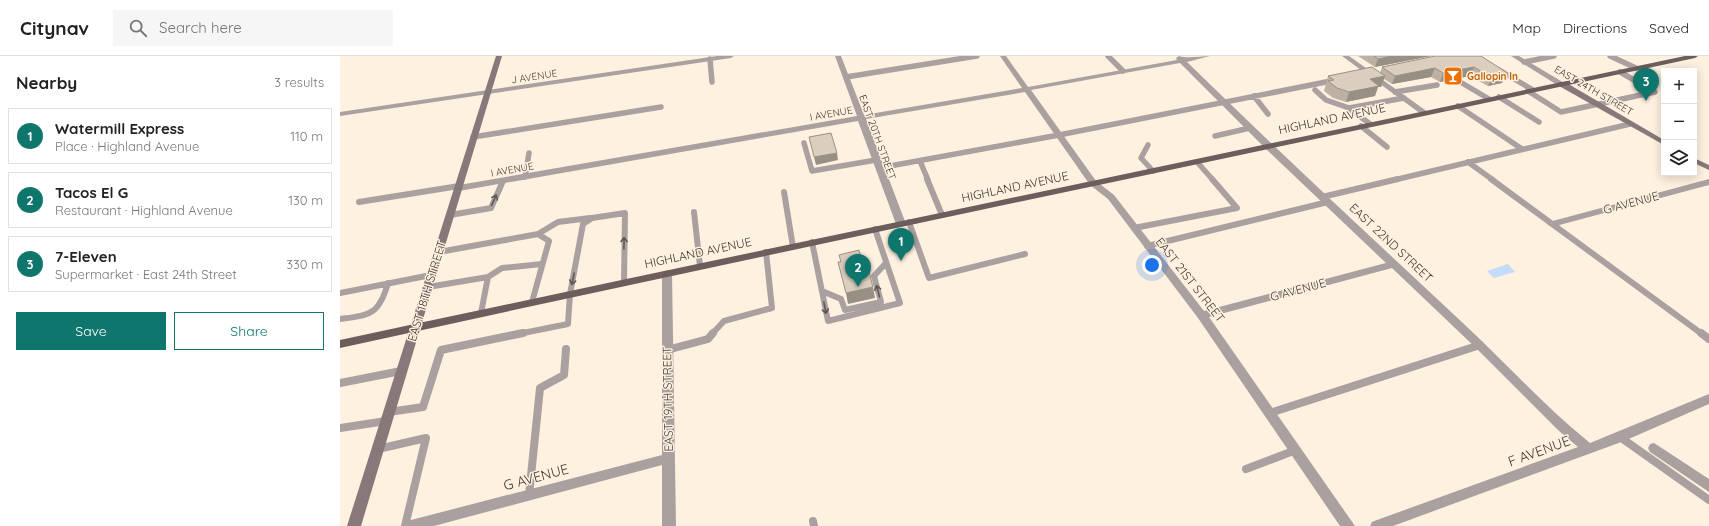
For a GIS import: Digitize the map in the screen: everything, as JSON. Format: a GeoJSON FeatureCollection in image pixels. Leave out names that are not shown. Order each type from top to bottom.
{"type":"FeatureCollection","features":[{"type":"Feature","properties":{"kind":"main road","name":"EAST 18TH STREET"},"geometry":{"type":"LineString","coordinates":[[354,526],[499,56]]}},
{"type":"Feature","properties":{"kind":"main road","name":"HIGHLAND AVENUE"},"geometry":{"type":"LineString","coordinates":[[340,344],[793,246],[1695,56]]}},
{"type":"Feature","properties":{"kind":"main road","name":"EAST 24TH STREET"},"geometry":{"type":"LineString","coordinates":[[1562,84],[1661,141]]}},
{"type":"Feature","properties":{"kind":"main road"},"geometry":{"type":"LineString","coordinates":[[1697,162],[1709,168]]}},
{"type":"Feature","properties":{"kind":"street","name":"J AVENUE"},"geometry":{"type":"LineString","coordinates":[[340,114],[731,56]]}},
{"type":"Feature","properties":{"kind":"street","name":"EAST 20TH STREET"},"geometry":{"type":"LineString","coordinates":[[838,56],[879,168],[905,223]]}},
{"type":"Feature","properties":{"kind":"street","name":"EAST 21ST STREET"},"geometry":{"type":"LineString","coordinates":[[1003,56],[1093,183],[1111,198],[1202,315],[1348,526]]}},
{"type":"Feature","properties":{"kind":"street","name":"I AVENUE"},"geometry":{"type":"LineString","coordinates":[[459,187],[503,181],[1027,89],[1123,71],[1179,58],[1207,56]]}},
{"type":"Feature","properties":{"kind":"street"},"geometry":{"type":"LineString","coordinates":[[1345,56],[1424,112]]}},
{"type":"Feature","properties":{"kind":"street","name":"EAST 24TH STREET"},"geometry":{"type":"LineString","coordinates":[[1514,56],[1562,84]]}},
{"type":"Feature","properties":{"kind":"street","name":"EAST 22ND STREET"},"geometry":{"type":"LineString","coordinates":[[1179,58],[1250,128],[1480,345],[1562,427],[1588,448]]}},
{"type":"Feature","properties":{"kind":"street","name":"G AVENUE"},"geometry":{"type":"LineString","coordinates":[[1552,224],[1709,182]]}},
{"type":"Feature","properties":{"kind":"street","name":"G AVENUE"},"geometry":{"type":"LineString","coordinates":[[1202,315],[1394,264]]}},
{"type":"Feature","properties":{"kind":"street","name":"EAST 19TH STREET"},"geometry":{"type":"LineString","coordinates":[[667,273],[669,526]]}},
{"type":"Feature","properties":{"kind":"street","name":"F AVENUE"},"geometry":{"type":"LineString","coordinates":[[1377,526],[1620,437],[1709,399]]}},
{"type":"Feature","properties":{"kind":"street"},"geometry":{"type":"LineString","coordinates":[[1654,448],[1709,486]]}},
{"type":"Feature","properties":{"kind":"street","name":"G AVENUE"},"geometry":{"type":"LineString","coordinates":[[411,526],[669,458]]}},
{"type":"Feature","properties":{"kind":"lane"},"geometry":{"type":"LineString","coordinates":[[846,77],[976,56]]}},
{"type":"Feature","properties":{"kind":"lane"},"geometry":{"type":"LineString","coordinates":[[1108,56],[1123,71]]}},
{"type":"Feature","properties":{"kind":"lane"},"geometry":{"type":"LineString","coordinates":[[1524,62],[1554,56]]}},
{"type":"Feature","properties":{"kind":"lane"},"geometry":{"type":"LineString","coordinates":[[1610,56],[1636,68]]}},
{"type":"Feature","properties":{"kind":"lane"},"geometry":{"type":"LineString","coordinates":[[710,59],[712,82]]}},
{"type":"Feature","properties":{"kind":"lane"},"geometry":{"type":"LineString","coordinates":[[1495,67],[1561,112],[1655,92],[1620,72]]}},
{"type":"Feature","properties":{"kind":"lane"},"geometry":{"type":"LineString","coordinates":[[879,168],[1059,135],[1339,79]]}},
{"type":"Feature","properties":{"kind":"lane"},"geometry":{"type":"LineString","coordinates":[[1462,83],[1489,99]]}},
{"type":"Feature","properties":{"kind":"lane"},"geometry":{"type":"LineString","coordinates":[[1395,92],[1436,85]]}},
{"type":"Feature","properties":{"kind":"lane"},"geometry":{"type":"LineString","coordinates":[[1315,90],[1326,100],[1349,108],[1370,124]]}},
{"type":"Feature","properties":{"kind":"lane"},"geometry":{"type":"LineString","coordinates":[[1254,96],[1268,114]]}},
{"type":"Feature","properties":{"kind":"lane"},"geometry":{"type":"LineString","coordinates":[[1499,97],[1539,122]]}},
{"type":"Feature","properties":{"kind":"lane"},"geometry":{"type":"LineString","coordinates":[[1349,108],[1404,98]]}},
{"type":"Feature","properties":{"kind":"lane"},"geometry":{"type":"LineString","coordinates":[[1458,106],[1522,149]]}},
{"type":"Feature","properties":{"kind":"lane"},"geometry":{"type":"LineString","coordinates":[[473,137],[661,107]]}},
{"type":"Feature","properties":{"kind":"lane"},"geometry":{"type":"LineString","coordinates":[[1147,246],[1468,162],[1630,124]]}},
{"type":"Feature","properties":{"kind":"lane"},"geometry":{"type":"LineString","coordinates":[[1361,126],[1387,147]]}},
{"type":"Feature","properties":{"kind":"lane"},"geometry":{"type":"LineString","coordinates":[[1215,136],[1250,128]]}},
{"type":"Feature","properties":{"kind":"lane"},"geometry":{"type":"LineString","coordinates":[[804,143],[812,171],[876,160]]}},
{"type":"Feature","properties":{"kind":"lane"},"geometry":{"type":"LineString","coordinates":[[1148,145],[1140,158],[1153,171]]}},
{"type":"Feature","properties":{"kind":"lane"},"geometry":{"type":"LineString","coordinates":[[525,177],[530,153]]}},
{"type":"Feature","properties":{"kind":"lane"},"geometry":{"type":"LineString","coordinates":[[920,160],[942,215]]}},
{"type":"Feature","properties":{"kind":"lane"},"geometry":{"type":"LineString","coordinates":[[1134,228],[1237,208],[1197,162]]}},
{"type":"Feature","properties":{"kind":"lane"},"geometry":{"type":"LineString","coordinates":[[1468,162],[1709,339]]}},
{"type":"Feature","properties":{"kind":"lane"},"geometry":{"type":"LineString","coordinates":[[450,215],[491,208],[503,181]]}},
{"type":"Feature","properties":{"kind":"lane"},"geometry":{"type":"LineString","coordinates":[[359,202],[459,187]]}},
{"type":"Feature","properties":{"kind":"lane"},"geometry":{"type":"LineString","coordinates":[[784,192],[793,246]]}},
{"type":"Feature","properties":{"kind":"lane"},"geometry":{"type":"LineString","coordinates":[[694,212],[700,266]]}},
{"type":"Feature","properties":{"kind":"lane"},"geometry":{"type":"LineString","coordinates":[[439,252],[538,234],[558,222],[625,213],[624,282]]}},
{"type":"Feature","properties":{"kind":"lane"},"geometry":{"type":"LineString","coordinates":[[340,428],[423,407],[441,350],[568,324],[570,294],[583,224],[592,218]]}},
{"type":"Feature","properties":{"kind":"lane"},"geometry":{"type":"LineString","coordinates":[[905,223],[929,278],[1025,254]]}},
{"type":"Feature","properties":{"kind":"lane"},"geometry":{"type":"LineString","coordinates":[[812,242],[828,321],[900,303],[875,229]]}},
{"type":"Feature","properties":{"kind":"lane"},"geometry":{"type":"LineString","coordinates":[[532,302],[549,241],[538,234]]}},
{"type":"Feature","properties":{"kind":"lane"},"geometry":{"type":"LineString","coordinates":[[667,350],[708,339],[724,321],[772,308],[766,252]]}},
{"type":"Feature","properties":{"kind":"lane"},"geometry":{"type":"LineString","coordinates":[[822,291],[841,299],[845,310],[881,302],[874,276],[886,263]]}},
{"type":"Feature","properties":{"kind":"lane"},"geometry":{"type":"LineString","coordinates":[[428,287],[488,277],[502,268],[542,264]]}},
{"type":"Feature","properties":{"kind":"lane"},"geometry":{"type":"LineString","coordinates":[[340,293],[432,275]]}},
{"type":"Feature","properties":{"kind":"lane"},"geometry":{"type":"LineString","coordinates":[[481,313],[488,277]]}},
{"type":"Feature","properties":{"kind":"lane"},"geometry":{"type":"LineString","coordinates":[[340,319],[368,314],[375,310],[380,305],[388,283]]}},
{"type":"Feature","properties":{"kind":"lane"},"geometry":{"type":"LineString","coordinates":[[1270,412],[1480,345]]}},
{"type":"Feature","properties":{"kind":"lane"},"geometry":{"type":"LineString","coordinates":[[529,495],[540,388],[564,375],[566,349]]}},
{"type":"Feature","properties":{"kind":"lane"},"geometry":{"type":"LineString","coordinates":[[340,383],[402,371]]}},
{"type":"Feature","properties":{"kind":"lane"},"geometry":{"type":"LineString","coordinates":[[1620,437],[1709,500]]}},
{"type":"Feature","properties":{"kind":"lane"},"geometry":{"type":"LineString","coordinates":[[378,449],[426,438],[405,526]]}},
{"type":"Feature","properties":{"kind":"lane"},"geometry":{"type":"LineString","coordinates":[[1246,469],[1296,450]]}},
{"type":"Feature","properties":{"kind":"water"},"geometry":{"type":"Polygon","coordinates":[[[1508,264],[1515,272],[1494,278],[1487,271],[1508,264]]]}},
{"type":"Feature","properties":{"kind":"building"},"geometry":{"type":"Polygon","coordinates":[[[1374,56],[1392,56],[1378,59],[1374,56]]]}},
{"type":"Feature","properties":{"kind":"building"},"geometry":{"type":"Polygon","coordinates":[[[1435,56],[1481,56],[1506,72],[1506,75],[1492,78],[1474,67],[1443,73],[1435,68],[1395,76],[1382,67],[1435,56]]]}},
{"type":"Feature","properties":{"kind":"building"},"geometry":{"type":"Polygon","coordinates":[[[1372,67],[1385,76],[1370,79],[1379,86],[1349,92],[1337,88],[1328,81],[1334,80],[1328,76],[1372,67]]]}},
{"type":"Feature","properties":{"kind":"building"},"geometry":{"type":"Polygon","coordinates":[[[831,133],[837,153],[814,157],[809,137],[831,133]]]}},
{"type":"Feature","properties":{"kind":"building"},"geometry":{"type":"Polygon","coordinates":[[[859,250],[861,257],[865,257],[873,287],[846,293],[838,262],[841,262],[839,255],[859,250]]]}},
{"type":"Feature","properties":{"kind":"place","name":"Gallopin In"},"geometry":{"type":"Point","coordinates":[1453,76]}},
{"type":"Feature","properties":{"kind":"place","name":"7-Eleven"},"geometry":{"type":"Point","coordinates":[1646,101]}},
{"type":"Feature","properties":{"kind":"place","name":"Watermill Express"},"geometry":{"type":"Point","coordinates":[901,261]}},
{"type":"Feature","properties":{"kind":"place","name":"Tacos El G"},"geometry":{"type":"Point","coordinates":[858,287]}}]}
